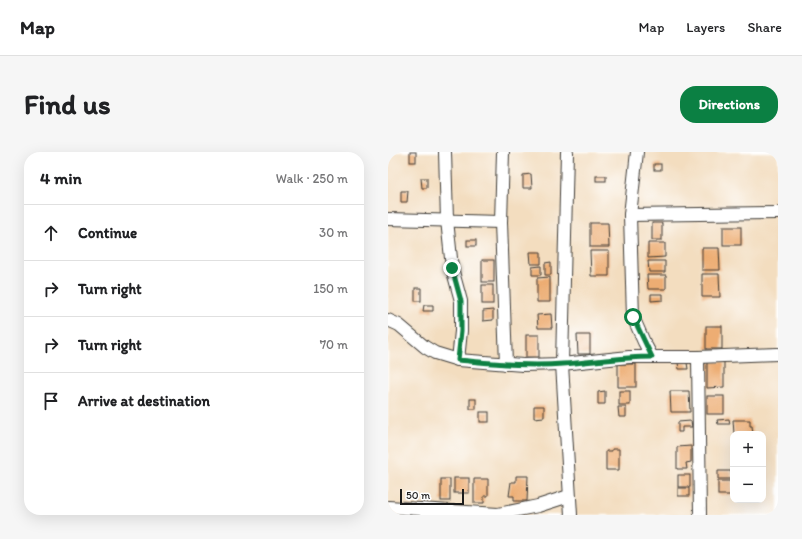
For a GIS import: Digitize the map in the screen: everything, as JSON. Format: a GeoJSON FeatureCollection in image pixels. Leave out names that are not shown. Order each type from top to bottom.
{"type":"FeatureCollection","features":[{"type":"Feature","properties":{"kind":"street"},"geometry":{"type":"LineString","coordinates":[[445,152],[447,220],[452,268],[461,301],[461,331],[458,360]]}},
{"type":"Feature","properties":{"kind":"street"},"geometry":{"type":"LineString","coordinates":[[503,152],[501,222],[506,364]]}},
{"type":"Feature","properties":{"kind":"street"},"geometry":{"type":"LineString","coordinates":[[567,152],[562,364],[571,515]]}},
{"type":"Feature","properties":{"kind":"street"},"geometry":{"type":"LineString","coordinates":[[637,152],[630,215],[633,317],[652,357]]}},
{"type":"Feature","properties":{"kind":"street"},"geometry":{"type":"LineString","coordinates":[[630,215],[778,213]]}},
{"type":"Feature","properties":{"kind":"street"},"geometry":{"type":"LineString","coordinates":[[388,219],[501,222]]}},
{"type":"Feature","properties":{"kind":"street"},"geometry":{"type":"LineString","coordinates":[[388,320],[399,325],[425,347],[435,353],[458,360],[523,365],[562,364],[629,357],[698,357],[778,354]]}},
{"type":"Feature","properties":{"kind":"street"},"geometry":{"type":"LineString","coordinates":[[698,357],[700,515]]}},
{"type":"Feature","properties":{"kind":"street"},"geometry":{"type":"LineString","coordinates":[[388,507],[498,514],[538,506],[570,496]]}},
{"type":"Feature","properties":{"kind":"building"},"geometry":{"type":"Polygon","coordinates":[[[410,152],[416,152],[416,162],[410,162],[410,152]]]}},
{"type":"Feature","properties":{"kind":"building"},"geometry":{"type":"Polygon","coordinates":[[[654,164],[661,164],[661,170],[654,170],[654,164]]]}},
{"type":"Feature","properties":{"kind":"building"},"geometry":{"type":"Polygon","coordinates":[[[531,174],[532,188],[523,188],[523,175],[531,174]]]}},
{"type":"Feature","properties":{"kind":"building"},"geometry":{"type":"Polygon","coordinates":[[[596,176],[606,176],[606,181],[596,181],[596,176]]]}},
{"type":"Feature","properties":{"kind":"building"},"geometry":{"type":"Polygon","coordinates":[[[421,178],[427,178],[427,188],[422,188],[421,178]]]}},
{"type":"Feature","properties":{"kind":"building"},"geometry":{"type":"Polygon","coordinates":[[[401,191],[408,191],[407,202],[401,202],[401,191]]]}},
{"type":"Feature","properties":{"kind":"building"},"geometry":{"type":"Polygon","coordinates":[[[590,223],[608,223],[609,247],[590,247],[590,223]]]}},
{"type":"Feature","properties":{"kind":"building"},"geometry":{"type":"Polygon","coordinates":[[[652,223],[662,223],[662,240],[652,240],[652,223]]]}},
{"type":"Feature","properties":{"kind":"building"},"geometry":{"type":"Polygon","coordinates":[[[723,227],[741,227],[741,245],[723,245],[723,227]]]}},
{"type":"Feature","properties":{"kind":"building"},"geometry":{"type":"Polygon","coordinates":[[[467,240],[476,240],[476,246],[467,246],[467,240]]]}},
{"type":"Feature","properties":{"kind":"building"},"geometry":{"type":"Polygon","coordinates":[[[648,243],[665,243],[665,257],[648,258],[648,243]]]}},
{"type":"Feature","properties":{"kind":"building"},"geometry":{"type":"Polygon","coordinates":[[[702,248],[719,248],[720,270],[702,270],[702,248]]]}},
{"type":"Feature","properties":{"kind":"building"},"geometry":{"type":"Polygon","coordinates":[[[590,251],[609,251],[609,276],[591,276],[590,251]]]}},
{"type":"Feature","properties":{"kind":"building"},"geometry":{"type":"Polygon","coordinates":[[[530,252],[541,252],[541,264],[531,264],[530,252]]]}},
{"type":"Feature","properties":{"kind":"building"},"geometry":{"type":"Polygon","coordinates":[[[482,260],[494,260],[494,282],[482,282],[482,260]]]}},
{"type":"Feature","properties":{"kind":"building"},"geometry":{"type":"Polygon","coordinates":[[[648,261],[665,261],[665,272],[649,272],[648,261]]]}},
{"type":"Feature","properties":{"kind":"building"},"geometry":{"type":"Polygon","coordinates":[[[551,262],[551,275],[545,275],[545,263],[551,262]]]}},
{"type":"Feature","properties":{"kind":"building"},"geometry":{"type":"Polygon","coordinates":[[[541,266],[541,275],[532,275],[532,267],[541,266]]]}},
{"type":"Feature","properties":{"kind":"building"},"geometry":{"type":"Polygon","coordinates":[[[702,274],[719,274],[720,297],[702,297],[702,274]]]}},
{"type":"Feature","properties":{"kind":"building"},"geometry":{"type":"Polygon","coordinates":[[[647,275],[666,275],[666,289],[648,289],[647,275]]]}},
{"type":"Feature","properties":{"kind":"building"},"geometry":{"type":"Polygon","coordinates":[[[550,277],[550,302],[537,302],[537,278],[550,277]]]}},
{"type":"Feature","properties":{"kind":"building"},"geometry":{"type":"Polygon","coordinates":[[[482,285],[493,285],[493,304],[482,304],[482,285]]]}},
{"type":"Feature","properties":{"kind":"building"},"geometry":{"type":"Polygon","coordinates":[[[415,288],[421,288],[421,301],[415,301],[415,288]]]}},
{"type":"Feature","properties":{"kind":"building"},"geometry":{"type":"Polygon","coordinates":[[[651,294],[663,294],[663,300],[651,301],[651,294]]]}},
{"type":"Feature","properties":{"kind":"building"},"geometry":{"type":"Polygon","coordinates":[[[424,305],[433,305],[433,311],[423,311],[424,305]]]}},
{"type":"Feature","properties":{"kind":"building"},"geometry":{"type":"Polygon","coordinates":[[[493,310],[493,320],[483,321],[483,311],[493,310]]]}},
{"type":"Feature","properties":{"kind":"building"},"geometry":{"type":"Polygon","coordinates":[[[551,314],[552,328],[538,328],[537,315],[551,314]]]}},
{"type":"Feature","properties":{"kind":"building"},"geometry":{"type":"Polygon","coordinates":[[[706,326],[722,326],[722,349],[706,349],[706,326]]]}},
{"type":"Feature","properties":{"kind":"building"},"geometry":{"type":"Polygon","coordinates":[[[526,335],[539,335],[539,357],[526,357],[526,335]]]}},
{"type":"Feature","properties":{"kind":"building"},"geometry":{"type":"Polygon","coordinates":[[[577,335],[590,335],[590,354],[578,354],[577,335]]]}},
{"type":"Feature","properties":{"kind":"building"},"geometry":{"type":"Polygon","coordinates":[[[707,362],[724,362],[724,387],[707,388],[707,362]]]}},
{"type":"Feature","properties":{"kind":"building"},"geometry":{"type":"Polygon","coordinates":[[[678,363],[687,363],[688,369],[679,369],[678,363]]]}},
{"type":"Feature","properties":{"kind":"building"},"geometry":{"type":"Polygon","coordinates":[[[618,364],[636,364],[636,387],[618,387],[618,364]]]}},
{"type":"Feature","properties":{"kind":"building"},"geometry":{"type":"Polygon","coordinates":[[[605,391],[605,404],[598,404],[598,392],[605,391]]]}},
{"type":"Feature","properties":{"kind":"building"},"geometry":{"type":"Polygon","coordinates":[[[619,391],[630,391],[630,405],[619,405],[619,391]]]}},
{"type":"Feature","properties":{"kind":"building"},"geometry":{"type":"Polygon","coordinates":[[[670,391],[689,391],[690,412],[671,412],[670,391]]]}},
{"type":"Feature","properties":{"kind":"building"},"geometry":{"type":"Polygon","coordinates":[[[707,396],[724,396],[724,414],[707,414],[707,396]]]}},
{"type":"Feature","properties":{"kind":"building"},"geometry":{"type":"Polygon","coordinates":[[[470,399],[476,399],[476,409],[470,409],[470,399]]]}},
{"type":"Feature","properties":{"kind":"building"},"geometry":{"type":"Polygon","coordinates":[[[534,406],[544,406],[544,417],[534,418],[534,406]]]}},
{"type":"Feature","properties":{"kind":"building"},"geometry":{"type":"Polygon","coordinates":[[[618,407],[626,407],[626,417],[619,417],[618,407]]]}},
{"type":"Feature","properties":{"kind":"building"},"geometry":{"type":"Polygon","coordinates":[[[480,412],[489,412],[489,422],[480,422],[480,412]]]}},
{"type":"Feature","properties":{"kind":"building"},"geometry":{"type":"Polygon","coordinates":[[[729,419],[730,424],[718,424],[717,420],[729,419]]]}},
{"type":"Feature","properties":{"kind":"building"},"geometry":{"type":"Polygon","coordinates":[[[733,420],[750,420],[750,426],[752,426],[753,431],[734,431],[733,420]]]}},
{"type":"Feature","properties":{"kind":"building"},"geometry":{"type":"Polygon","coordinates":[[[691,421],[692,427],[682,427],[682,432],[678,432],[678,422],[691,421]]]}},
{"type":"Feature","properties":{"kind":"building"},"geometry":{"type":"Polygon","coordinates":[[[691,446],[691,462],[686,463],[687,469],[677,469],[677,447],[691,446]]]}},
{"type":"Feature","properties":{"kind":"building"},"geometry":{"type":"Polygon","coordinates":[[[612,449],[619,449],[619,470],[606,470],[606,451],[612,451],[612,449]]]}},
{"type":"Feature","properties":{"kind":"building"},"geometry":{"type":"Polygon","coordinates":[[[718,471],[730,471],[730,479],[718,479],[718,471]]]}},
{"type":"Feature","properties":{"kind":"building"},"geometry":{"type":"Polygon","coordinates":[[[678,475],[690,475],[690,487],[678,487],[678,475]]]}},
{"type":"Feature","properties":{"kind":"building"},"geometry":{"type":"Polygon","coordinates":[[[516,476],[528,476],[527,501],[514,501],[514,496],[509,496],[511,482],[516,482],[516,476]]]}},
{"type":"Feature","properties":{"kind":"building"},"geometry":{"type":"Polygon","coordinates":[[[454,478],[469,478],[469,493],[454,493],[454,478]]]}},
{"type":"Feature","properties":{"kind":"building"},"geometry":{"type":"Polygon","coordinates":[[[441,479],[450,479],[450,501],[441,501],[441,479]]]}},
{"type":"Feature","properties":{"kind":"building"},"geometry":{"type":"Polygon","coordinates":[[[474,479],[488,479],[488,496],[484,496],[484,503],[474,503],[474,479]]]}},
{"type":"Feature","properties":{"kind":"building"},"geometry":{"type":"Polygon","coordinates":[[[718,481],[730,481],[730,495],[718,495],[718,481]]]}},
{"type":"Feature","properties":{"kind":"building"},"geometry":{"type":"Polygon","coordinates":[[[678,488],[689,488],[689,496],[678,496],[678,488]]]}},
{"type":"Feature","properties":{"kind":"route"},"geometry":{"type":"LineString","coordinates":[[452,268],[461,301],[461,331],[458,360],[523,365],[562,364],[629,357],[652,357],[633,317]]}}]}
